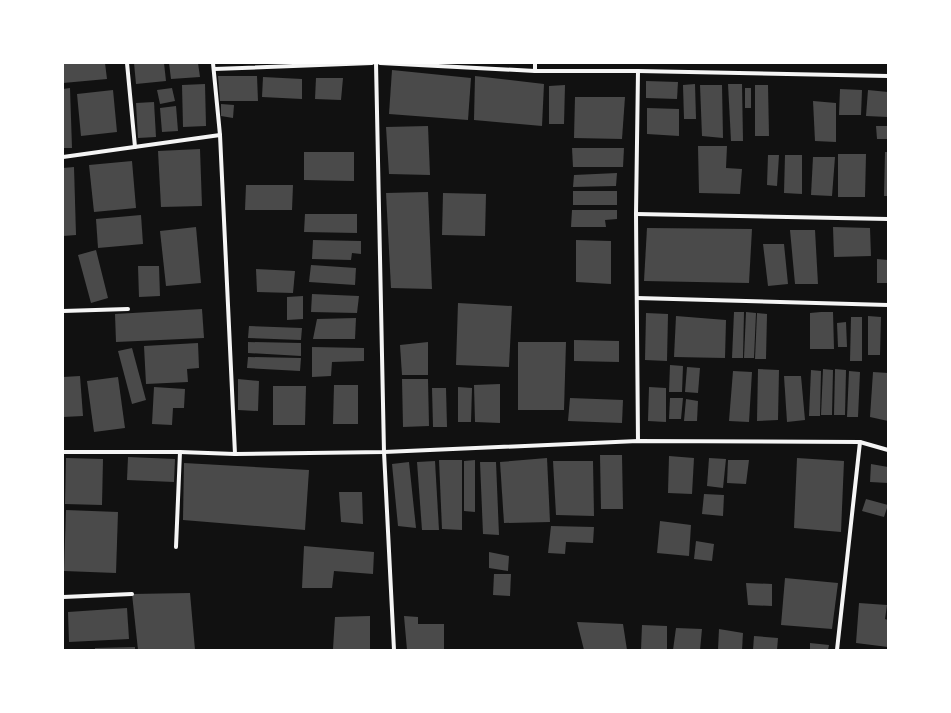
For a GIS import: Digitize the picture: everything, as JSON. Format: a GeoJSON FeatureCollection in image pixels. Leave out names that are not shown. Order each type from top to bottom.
{"type":"FeatureCollection","features":[{"type":"Feature","properties":{"kind":"street"},"geometry":{"type":"LineString","coordinates":[[127,63],[135,147]]}},
{"type":"Feature","properties":{"kind":"street"},"geometry":{"type":"LineString","coordinates":[[213,63],[220,135],[235,454]]}},
{"type":"Feature","properties":{"kind":"street"},"geometry":{"type":"LineString","coordinates":[[214,68],[372,63]]}},
{"type":"Feature","properties":{"kind":"street"},"geometry":{"type":"LineString","coordinates":[[376,63],[384,452],[394,650]]}},
{"type":"Feature","properties":{"kind":"street"},"geometry":{"type":"LineString","coordinates":[[380,63],[535,71],[638,70],[888,76]]}},
{"type":"Feature","properties":{"kind":"street"},"geometry":{"type":"LineString","coordinates":[[535,63],[535,71]]}},
{"type":"Feature","properties":{"kind":"street"},"geometry":{"type":"LineString","coordinates":[[638,70],[636,214],[638,441]]}},
{"type":"Feature","properties":{"kind":"street"},"geometry":{"type":"LineString","coordinates":[[63,157],[220,135]]}},
{"type":"Feature","properties":{"kind":"street"},"geometry":{"type":"LineString","coordinates":[[636,214],[888,219]]}},
{"type":"Feature","properties":{"kind":"street"},"geometry":{"type":"LineString","coordinates":[[637,298],[888,305]]}},
{"type":"Feature","properties":{"kind":"street"},"geometry":{"type":"LineString","coordinates":[[63,311],[128,309]]}},
{"type":"Feature","properties":{"kind":"street"},"geometry":{"type":"LineString","coordinates":[[63,452],[180,452],[235,454],[384,452],[638,441],[860,442],[888,450]]}},
{"type":"Feature","properties":{"kind":"street"},"geometry":{"type":"LineString","coordinates":[[837,650],[860,442]]}},
{"type":"Feature","properties":{"kind":"street"},"geometry":{"type":"LineString","coordinates":[[176,547],[180,452]]}},
{"type":"Feature","properties":{"kind":"street"},"geometry":{"type":"LineString","coordinates":[[63,597],[132,594]]}},
{"type":"Feature","properties":{"kind":"building"},"geometry":{"type":"Polygon","coordinates":[[[63,63],[105,63],[107,79],[63,83],[63,63]]]}},
{"type":"Feature","properties":{"kind":"building"},"geometry":{"type":"Polygon","coordinates":[[[134,63],[164,63],[166,81],[136,84],[134,63]]]}},
{"type":"Feature","properties":{"kind":"building"},"geometry":{"type":"Polygon","coordinates":[[[169,63],[198,63],[200,77],[171,79],[169,63]]]}},
{"type":"Feature","properties":{"kind":"building"},"geometry":{"type":"Polygon","coordinates":[[[392,70],[471,78],[468,120],[389,114],[392,70]]]}},
{"type":"Feature","properties":{"kind":"building"},"geometry":{"type":"Polygon","coordinates":[[[218,76],[257,76],[258,101],[220,101],[218,76]]]}},
{"type":"Feature","properties":{"kind":"building"},"geometry":{"type":"Polygon","coordinates":[[[475,76],[544,84],[542,126],[474,120],[475,76]]]}},
{"type":"Feature","properties":{"kind":"building"},"geometry":{"type":"Polygon","coordinates":[[[263,77],[302,79],[302,99],[262,97],[263,77]]]}},
{"type":"Feature","properties":{"kind":"building"},"geometry":{"type":"Polygon","coordinates":[[[316,78],[343,78],[341,100],[315,99],[316,78]]]}},
{"type":"Feature","properties":{"kind":"building"},"geometry":{"type":"Polygon","coordinates":[[[646,81],[678,82],[677,99],[646,98],[646,81]]]}},
{"type":"Feature","properties":{"kind":"building"},"geometry":{"type":"Polygon","coordinates":[[[205,84],[206,126],[183,127],[182,85],[205,84]]]}},
{"type":"Feature","properties":{"kind":"building"},"geometry":{"type":"Polygon","coordinates":[[[695,84],[696,119],[684,119],[683,85],[695,84]]]}},
{"type":"Feature","properties":{"kind":"building"},"geometry":{"type":"Polygon","coordinates":[[[728,84],[742,84],[743,141],[731,141],[728,84]]]}},
{"type":"Feature","properties":{"kind":"building"},"geometry":{"type":"Polygon","coordinates":[[[565,85],[564,124],[549,124],[549,86],[565,85]]]}},
{"type":"Feature","properties":{"kind":"building"},"geometry":{"type":"Polygon","coordinates":[[[700,85],[722,85],[723,138],[702,136],[700,85]]]}},
{"type":"Feature","properties":{"kind":"building"},"geometry":{"type":"Polygon","coordinates":[[[755,85],[768,85],[769,136],[755,136],[755,85]]]}},
{"type":"Feature","properties":{"kind":"building"},"geometry":{"type":"Polygon","coordinates":[[[70,88],[72,148],[63,148],[63,89],[70,88]]]}},
{"type":"Feature","properties":{"kind":"building"},"geometry":{"type":"Polygon","coordinates":[[[172,88],[175,101],[160,104],[157,90],[172,88]]]}},
{"type":"Feature","properties":{"kind":"building"},"geometry":{"type":"Polygon","coordinates":[[[745,88],[751,88],[751,108],[745,108],[745,88]]]}},
{"type":"Feature","properties":{"kind":"building"},"geometry":{"type":"Polygon","coordinates":[[[840,89],[862,90],[861,115],[839,115],[840,89]]]}},
{"type":"Feature","properties":{"kind":"building"},"geometry":{"type":"Polygon","coordinates":[[[113,90],[117,132],[81,136],[77,94],[113,90]]]}},
{"type":"Feature","properties":{"kind":"building"},"geometry":{"type":"Polygon","coordinates":[[[868,90],[888,92],[888,117],[866,116],[868,90]]]}},
{"type":"Feature","properties":{"kind":"building"},"geometry":{"type":"Polygon","coordinates":[[[575,97],[625,97],[622,139],[574,138],[575,97]]]}},
{"type":"Feature","properties":{"kind":"building"},"geometry":{"type":"Polygon","coordinates":[[[813,101],[836,103],[836,142],[815,141],[813,101]]]}},
{"type":"Feature","properties":{"kind":"building"},"geometry":{"type":"Polygon","coordinates":[[[154,102],[156,137],[138,138],[136,103],[154,102]]]}},
{"type":"Feature","properties":{"kind":"building"},"geometry":{"type":"Polygon","coordinates":[[[221,104],[234,105],[233,118],[221,116],[221,104]]]}},
{"type":"Feature","properties":{"kind":"building"},"geometry":{"type":"Polygon","coordinates":[[[176,106],[178,131],[162,132],[160,108],[176,106]]]}},
{"type":"Feature","properties":{"kind":"building"},"geometry":{"type":"Polygon","coordinates":[[[647,108],[679,109],[679,136],[647,134],[647,108]]]}},
{"type":"Feature","properties":{"kind":"building"},"geometry":{"type":"Polygon","coordinates":[[[428,126],[430,175],[389,174],[386,127],[428,126]]]}},
{"type":"Feature","properties":{"kind":"building"},"geometry":{"type":"Polygon","coordinates":[[[876,126],[888,126],[888,139],[877,139],[876,126]]]}},
{"type":"Feature","properties":{"kind":"building"},"geometry":{"type":"Polygon","coordinates":[[[698,146],[727,146],[726,168],[742,169],[740,194],[699,193],[698,146]]]}},
{"type":"Feature","properties":{"kind":"building"},"geometry":{"type":"Polygon","coordinates":[[[572,148],[624,148],[623,167],[573,167],[572,148]]]}},
{"type":"Feature","properties":{"kind":"building"},"geometry":{"type":"Polygon","coordinates":[[[200,149],[202,206],[161,207],[158,151],[200,149]]]}},
{"type":"Feature","properties":{"kind":"building"},"geometry":{"type":"Polygon","coordinates":[[[304,152],[354,152],[354,181],[304,180],[304,152]]]}},
{"type":"Feature","properties":{"kind":"building"},"geometry":{"type":"Polygon","coordinates":[[[885,152],[888,152],[888,196],[884,196],[885,152]]]}},
{"type":"Feature","properties":{"kind":"building"},"geometry":{"type":"Polygon","coordinates":[[[838,154],[866,154],[865,197],[838,197],[838,154]]]}},
{"type":"Feature","properties":{"kind":"building"},"geometry":{"type":"Polygon","coordinates":[[[768,155],[779,155],[777,186],[767,185],[768,155]]]}},
{"type":"Feature","properties":{"kind":"building"},"geometry":{"type":"Polygon","coordinates":[[[785,155],[802,155],[802,194],[784,193],[785,155]]]}},
{"type":"Feature","properties":{"kind":"building"},"geometry":{"type":"Polygon","coordinates":[[[813,157],[835,157],[832,196],[811,195],[813,157]]]}},
{"type":"Feature","properties":{"kind":"building"},"geometry":{"type":"Polygon","coordinates":[[[132,161],[136,208],[94,212],[89,165],[132,161]]]}},
{"type":"Feature","properties":{"kind":"building"},"geometry":{"type":"Polygon","coordinates":[[[74,167],[76,235],[63,236],[63,168],[74,167]]]}},
{"type":"Feature","properties":{"kind":"building"},"geometry":{"type":"Polygon","coordinates":[[[617,173],[616,186],[573,187],[574,175],[617,173]]]}},
{"type":"Feature","properties":{"kind":"building"},"geometry":{"type":"Polygon","coordinates":[[[246,185],[293,185],[292,210],[245,210],[246,185]]]}},
{"type":"Feature","properties":{"kind":"building"},"geometry":{"type":"Polygon","coordinates":[[[573,191],[617,191],[617,205],[573,205],[573,191]]]}},
{"type":"Feature","properties":{"kind":"building"},"geometry":{"type":"Polygon","coordinates":[[[428,192],[432,289],[391,288],[386,193],[428,192]]]}},
{"type":"Feature","properties":{"kind":"building"},"geometry":{"type":"Polygon","coordinates":[[[443,193],[486,194],[485,236],[442,235],[443,193]]]}},
{"type":"Feature","properties":{"kind":"building"},"geometry":{"type":"Polygon","coordinates":[[[572,210],[617,210],[617,219],[605,220],[606,227],[571,227],[572,210]]]}},
{"type":"Feature","properties":{"kind":"building"},"geometry":{"type":"Polygon","coordinates":[[[305,214],[357,214],[357,233],[304,232],[305,214]]]}},
{"type":"Feature","properties":{"kind":"building"},"geometry":{"type":"Polygon","coordinates":[[[141,215],[143,244],[98,248],[96,219],[141,215]]]}},
{"type":"Feature","properties":{"kind":"building"},"geometry":{"type":"Polygon","coordinates":[[[196,227],[201,283],[166,286],[160,231],[196,227]]]}},
{"type":"Feature","properties":{"kind":"building"},"geometry":{"type":"Polygon","coordinates":[[[833,227],[870,228],[871,256],[834,257],[833,227]]]}},
{"type":"Feature","properties":{"kind":"building"},"geometry":{"type":"Polygon","coordinates":[[[647,228],[752,229],[749,283],[644,281],[647,228]]]}},
{"type":"Feature","properties":{"kind":"building"},"geometry":{"type":"Polygon","coordinates":[[[790,230],[815,230],[818,284],[795,284],[790,230]]]}},
{"type":"Feature","properties":{"kind":"building"},"geometry":{"type":"Polygon","coordinates":[[[313,240],[361,241],[361,254],[352,253],[351,260],[312,259],[313,240]]]}},
{"type":"Feature","properties":{"kind":"building"},"geometry":{"type":"Polygon","coordinates":[[[576,240],[611,241],[611,284],[576,282],[576,240]]]}},
{"type":"Feature","properties":{"kind":"building"},"geometry":{"type":"Polygon","coordinates":[[[763,244],[784,244],[788,284],[768,286],[763,244]]]}},
{"type":"Feature","properties":{"kind":"building"},"geometry":{"type":"Polygon","coordinates":[[[96,250],[108,298],[91,303],[78,255],[96,250]]]}},
{"type":"Feature","properties":{"kind":"building"},"geometry":{"type":"Polygon","coordinates":[[[877,259],[888,260],[888,283],[877,283],[877,259]]]}},
{"type":"Feature","properties":{"kind":"building"},"geometry":{"type":"Polygon","coordinates":[[[311,265],[356,268],[355,285],[309,282],[311,265]]]}},
{"type":"Feature","properties":{"kind":"building"},"geometry":{"type":"Polygon","coordinates":[[[138,266],[159,266],[160,296],[139,297],[138,266]]]}},
{"type":"Feature","properties":{"kind":"building"},"geometry":{"type":"Polygon","coordinates":[[[256,269],[295,271],[293,293],[257,292],[256,269]]]}},
{"type":"Feature","properties":{"kind":"building"},"geometry":{"type":"Polygon","coordinates":[[[312,294],[359,296],[357,313],[311,312],[312,294]]]}},
{"type":"Feature","properties":{"kind":"building"},"geometry":{"type":"Polygon","coordinates":[[[303,296],[303,319],[287,320],[287,297],[303,296]]]}},
{"type":"Feature","properties":{"kind":"building"},"geometry":{"type":"Polygon","coordinates":[[[458,303],[512,306],[509,367],[456,365],[458,303]]]}},
{"type":"Feature","properties":{"kind":"building"},"geometry":{"type":"Polygon","coordinates":[[[202,309],[204,338],[116,342],[115,314],[202,309]]]}},
{"type":"Feature","properties":{"kind":"building"},"geometry":{"type":"Polygon","coordinates":[[[734,312],[744,312],[743,358],[732,358],[734,312]]]}},
{"type":"Feature","properties":{"kind":"building"},"geometry":{"type":"Polygon","coordinates":[[[746,312],[756,313],[754,358],[744,358],[746,312]]]}},
{"type":"Feature","properties":{"kind":"building"},"geometry":{"type":"Polygon","coordinates":[[[833,312],[834,349],[810,349],[810,313],[833,312]]]}},
{"type":"Feature","properties":{"kind":"building"},"geometry":{"type":"Polygon","coordinates":[[[646,313],[668,314],[667,361],[645,360],[646,313]]]}},
{"type":"Feature","properties":{"kind":"building"},"geometry":{"type":"Polygon","coordinates":[[[757,313],[767,314],[766,359],[755,359],[757,313]]]}},
{"type":"Feature","properties":{"kind":"building"},"geometry":{"type":"Polygon","coordinates":[[[676,316],[726,320],[725,358],[674,357],[676,316]]]}},
{"type":"Feature","properties":{"kind":"building"},"geometry":{"type":"Polygon","coordinates":[[[868,316],[881,317],[880,355],[868,355],[868,316]]]}},
{"type":"Feature","properties":{"kind":"building"},"geometry":{"type":"Polygon","coordinates":[[[851,317],[862,317],[862,361],[850,361],[851,317]]]}},
{"type":"Feature","properties":{"kind":"building"},"geometry":{"type":"Polygon","coordinates":[[[356,318],[355,339],[313,339],[317,319],[356,318]]]}},
{"type":"Feature","properties":{"kind":"building"},"geometry":{"type":"Polygon","coordinates":[[[846,322],[847,347],[838,347],[837,323],[846,322]]]}},
{"type":"Feature","properties":{"kind":"building"},"geometry":{"type":"Polygon","coordinates":[[[249,326],[302,328],[301,340],[248,338],[249,326]]]}},
{"type":"Feature","properties":{"kind":"building"},"geometry":{"type":"Polygon","coordinates":[[[574,340],[619,341],[619,362],[574,361],[574,340]]]}},
{"type":"Feature","properties":{"kind":"building"},"geometry":{"type":"Polygon","coordinates":[[[248,342],[301,343],[301,356],[248,353],[248,342]]]}},
{"type":"Feature","properties":{"kind":"building"},"geometry":{"type":"Polygon","coordinates":[[[428,342],[428,375],[402,375],[400,345],[428,342]]]}},
{"type":"Feature","properties":{"kind":"building"},"geometry":{"type":"Polygon","coordinates":[[[518,342],[566,342],[564,410],[518,410],[518,342]]]}},
{"type":"Feature","properties":{"kind":"building"},"geometry":{"type":"Polygon","coordinates":[[[198,343],[199,368],[187,369],[188,382],[146,384],[144,346],[198,343]]]}},
{"type":"Feature","properties":{"kind":"building"},"geometry":{"type":"Polygon","coordinates":[[[312,347],[364,348],[364,361],[332,362],[331,376],[312,377],[312,347]]]}},
{"type":"Feature","properties":{"kind":"building"},"geometry":{"type":"Polygon","coordinates":[[[132,348],[146,400],[132,404],[118,351],[132,348]]]}},
{"type":"Feature","properties":{"kind":"building"},"geometry":{"type":"Polygon","coordinates":[[[248,357],[301,358],[300,371],[247,368],[248,357]]]}},
{"type":"Feature","properties":{"kind":"building"},"geometry":{"type":"Polygon","coordinates":[[[670,365],[683,366],[682,392],[669,392],[670,365]]]}},
{"type":"Feature","properties":{"kind":"building"},"geometry":{"type":"Polygon","coordinates":[[[687,367],[700,368],[698,393],[685,392],[687,367]]]}},
{"type":"Feature","properties":{"kind":"building"},"geometry":{"type":"Polygon","coordinates":[[[758,369],[779,370],[778,420],[757,421],[758,369]]]}},
{"type":"Feature","properties":{"kind":"building"},"geometry":{"type":"Polygon","coordinates":[[[823,369],[833,370],[832,415],[821,415],[823,369]]]}},
{"type":"Feature","properties":{"kind":"building"},"geometry":{"type":"Polygon","coordinates":[[[835,369],[846,370],[845,415],[834,415],[835,369]]]}},
{"type":"Feature","properties":{"kind":"building"},"geometry":{"type":"Polygon","coordinates":[[[811,370],[821,371],[820,416],[809,416],[811,370]]]}},
{"type":"Feature","properties":{"kind":"building"},"geometry":{"type":"Polygon","coordinates":[[[733,371],[752,372],[749,422],[729,421],[733,371]]]}},
{"type":"Feature","properties":{"kind":"building"},"geometry":{"type":"Polygon","coordinates":[[[849,371],[860,372],[858,417],[847,417],[849,371]]]}},
{"type":"Feature","properties":{"kind":"building"},"geometry":{"type":"Polygon","coordinates":[[[873,372],[888,373],[888,421],[870,417],[873,372]]]}},
{"type":"Feature","properties":{"kind":"building"},"geometry":{"type":"Polygon","coordinates":[[[80,376],[83,416],[63,417],[63,377],[80,376]]]}},
{"type":"Feature","properties":{"kind":"building"},"geometry":{"type":"Polygon","coordinates":[[[784,376],[801,376],[805,420],[787,422],[784,376]]]}},
{"type":"Feature","properties":{"kind":"building"},"geometry":{"type":"Polygon","coordinates":[[[118,377],[125,428],[94,432],[87,381],[118,377]]]}},
{"type":"Feature","properties":{"kind":"building"},"geometry":{"type":"Polygon","coordinates":[[[238,379],[259,381],[258,411],[238,410],[238,379]]]}},
{"type":"Feature","properties":{"kind":"building"},"geometry":{"type":"Polygon","coordinates":[[[402,379],[428,379],[429,426],[403,427],[402,379]]]}},
{"type":"Feature","properties":{"kind":"building"},"geometry":{"type":"Polygon","coordinates":[[[500,384],[500,423],[475,422],[474,385],[500,384]]]}},
{"type":"Feature","properties":{"kind":"building"},"geometry":{"type":"Polygon","coordinates":[[[334,385],[358,385],[358,424],[333,424],[334,385]]]}},
{"type":"Feature","properties":{"kind":"building"},"geometry":{"type":"Polygon","coordinates":[[[273,386],[306,386],[305,425],[273,425],[273,386]]]}},
{"type":"Feature","properties":{"kind":"building"},"geometry":{"type":"Polygon","coordinates":[[[154,387],[185,389],[184,408],[173,408],[172,425],[152,424],[154,387]]]}},
{"type":"Feature","properties":{"kind":"building"},"geometry":{"type":"Polygon","coordinates":[[[458,387],[472,388],[471,422],[458,422],[458,387]]]}},
{"type":"Feature","properties":{"kind":"building"},"geometry":{"type":"Polygon","coordinates":[[[649,387],[666,388],[666,422],[648,421],[649,387]]]}},
{"type":"Feature","properties":{"kind":"building"},"geometry":{"type":"Polygon","coordinates":[[[432,388],[446,388],[447,427],[433,427],[432,388]]]}},
{"type":"Feature","properties":{"kind":"building"},"geometry":{"type":"Polygon","coordinates":[[[570,398],[623,400],[622,423],[568,421],[570,398]]]}},
{"type":"Feature","properties":{"kind":"building"},"geometry":{"type":"Polygon","coordinates":[[[670,398],[683,398],[681,419],[669,419],[670,398]]]}},
{"type":"Feature","properties":{"kind":"building"},"geometry":{"type":"Polygon","coordinates":[[[686,399],[698,401],[697,421],[684,421],[686,399]]]}},
{"type":"Feature","properties":{"kind":"building"},"geometry":{"type":"Polygon","coordinates":[[[600,455],[622,455],[623,509],[601,509],[600,455]]]}},
{"type":"Feature","properties":{"kind":"building"},"geometry":{"type":"Polygon","coordinates":[[[669,456],[694,458],[692,494],[668,493],[669,456]]]}},
{"type":"Feature","properties":{"kind":"building"},"geometry":{"type":"Polygon","coordinates":[[[128,457],[175,459],[174,482],[127,480],[128,457]]]}},
{"type":"Feature","properties":{"kind":"building"},"geometry":{"type":"Polygon","coordinates":[[[66,458],[103,459],[102,505],[65,504],[66,458]]]}},
{"type":"Feature","properties":{"kind":"building"},"geometry":{"type":"Polygon","coordinates":[[[547,458],[550,522],[504,523],[500,462],[547,458]]]}},
{"type":"Feature","properties":{"kind":"building"},"geometry":{"type":"Polygon","coordinates":[[[709,458],[726,459],[723,488],[707,486],[709,458]]]}},
{"type":"Feature","properties":{"kind":"building"},"geometry":{"type":"Polygon","coordinates":[[[797,458],[844,461],[841,532],[794,528],[797,458]]]}},
{"type":"Feature","properties":{"kind":"building"},"geometry":{"type":"Polygon","coordinates":[[[439,460],[462,460],[462,530],[442,529],[439,460]]]}},
{"type":"Feature","properties":{"kind":"building"},"geometry":{"type":"Polygon","coordinates":[[[475,460],[475,512],[464,511],[464,461],[475,460]]]}},
{"type":"Feature","properties":{"kind":"building"},"geometry":{"type":"Polygon","coordinates":[[[728,460],[749,460],[746,484],[727,483],[728,460]]]}},
{"type":"Feature","properties":{"kind":"building"},"geometry":{"type":"Polygon","coordinates":[[[435,461],[439,530],[422,530],[417,462],[435,461]]]}},
{"type":"Feature","properties":{"kind":"building"},"geometry":{"type":"Polygon","coordinates":[[[553,461],[593,461],[594,516],[556,515],[553,461]]]}},
{"type":"Feature","properties":{"kind":"building"},"geometry":{"type":"Polygon","coordinates":[[[409,462],[416,528],[398,526],[392,464],[409,462]]]}},
{"type":"Feature","properties":{"kind":"building"},"geometry":{"type":"Polygon","coordinates":[[[480,462],[496,462],[499,535],[483,534],[480,462]]]}},
{"type":"Feature","properties":{"kind":"building"},"geometry":{"type":"Polygon","coordinates":[[[184,463],[309,470],[305,530],[183,520],[184,463]]]}},
{"type":"Feature","properties":{"kind":"building"},"geometry":{"type":"Polygon","coordinates":[[[871,464],[888,467],[888,483],[870,482],[871,464]]]}},
{"type":"Feature","properties":{"kind":"building"},"geometry":{"type":"Polygon","coordinates":[[[339,492],[362,492],[363,524],[341,522],[339,492]]]}},
{"type":"Feature","properties":{"kind":"building"},"geometry":{"type":"Polygon","coordinates":[[[704,494],[724,495],[723,516],[702,514],[704,494]]]}},
{"type":"Feature","properties":{"kind":"building"},"geometry":{"type":"Polygon","coordinates":[[[866,499],[888,505],[884,517],[862,511],[866,499]]]}},
{"type":"Feature","properties":{"kind":"building"},"geometry":{"type":"Polygon","coordinates":[[[66,510],[118,512],[116,573],[64,571],[66,510]]]}},
{"type":"Feature","properties":{"kind":"building"},"geometry":{"type":"Polygon","coordinates":[[[660,521],[691,525],[689,556],[657,553],[660,521]]]}},
{"type":"Feature","properties":{"kind":"building"},"geometry":{"type":"Polygon","coordinates":[[[551,526],[594,527],[593,543],[566,542],[565,554],[548,553],[551,526]]]}},
{"type":"Feature","properties":{"kind":"building"},"geometry":{"type":"Polygon","coordinates":[[[696,541],[714,544],[712,561],[694,559],[696,541]]]}},
{"type":"Feature","properties":{"kind":"building"},"geometry":{"type":"Polygon","coordinates":[[[304,546],[374,552],[373,574],[334,571],[332,588],[302,588],[304,546]]]}},
{"type":"Feature","properties":{"kind":"building"},"geometry":{"type":"Polygon","coordinates":[[[489,552],[509,556],[508,571],[489,568],[489,552]]]}},
{"type":"Feature","properties":{"kind":"building"},"geometry":{"type":"Polygon","coordinates":[[[494,574],[511,574],[510,596],[493,595],[494,574]]]}},
{"type":"Feature","properties":{"kind":"building"},"geometry":{"type":"Polygon","coordinates":[[[785,578],[838,583],[832,629],[781,625],[785,578]]]}},
{"type":"Feature","properties":{"kind":"building"},"geometry":{"type":"Polygon","coordinates":[[[746,583],[772,584],[772,606],[748,605],[746,583]]]}},
{"type":"Feature","properties":{"kind":"building"},"geometry":{"type":"Polygon","coordinates":[[[190,593],[195,650],[138,650],[132,594],[190,593]]]}},
{"type":"Feature","properties":{"kind":"building"},"geometry":{"type":"Polygon","coordinates":[[[859,603],[887,605],[885,619],[888,620],[888,647],[856,643],[859,603]]]}},
{"type":"Feature","properties":{"kind":"building"},"geometry":{"type":"Polygon","coordinates":[[[127,608],[129,639],[69,642],[68,612],[127,608]]]}},
{"type":"Feature","properties":{"kind":"building"},"geometry":{"type":"Polygon","coordinates":[[[370,616],[370,650],[333,649],[335,617],[370,616]]]}},
{"type":"Feature","properties":{"kind":"building"},"geometry":{"type":"Polygon","coordinates":[[[404,616],[418,617],[418,624],[444,624],[444,650],[407,650],[404,616]]]}},
{"type":"Feature","properties":{"kind":"building"},"geometry":{"type":"Polygon","coordinates":[[[577,622],[623,624],[627,650],[584,650],[577,622]]]}},
{"type":"Feature","properties":{"kind":"building"},"geometry":{"type":"Polygon","coordinates":[[[642,625],[667,626],[667,650],[641,650],[642,625]]]}},
{"type":"Feature","properties":{"kind":"building"},"geometry":{"type":"Polygon","coordinates":[[[676,628],[702,629],[700,650],[673,650],[676,628]]]}},
{"type":"Feature","properties":{"kind":"building"},"geometry":{"type":"Polygon","coordinates":[[[719,629],[743,633],[742,650],[718,650],[719,629]]]}},
{"type":"Feature","properties":{"kind":"building"},"geometry":{"type":"Polygon","coordinates":[[[754,636],[778,638],[777,650],[753,650],[754,636]]]}},
{"type":"Feature","properties":{"kind":"building"},"geometry":{"type":"Polygon","coordinates":[[[810,643],[829,645],[828,650],[810,650],[810,643]]]}},
{"type":"Feature","properties":{"kind":"building"},"geometry":{"type":"Polygon","coordinates":[[[135,647],[135,650],[95,650],[95,648],[135,647]]]}}]}
